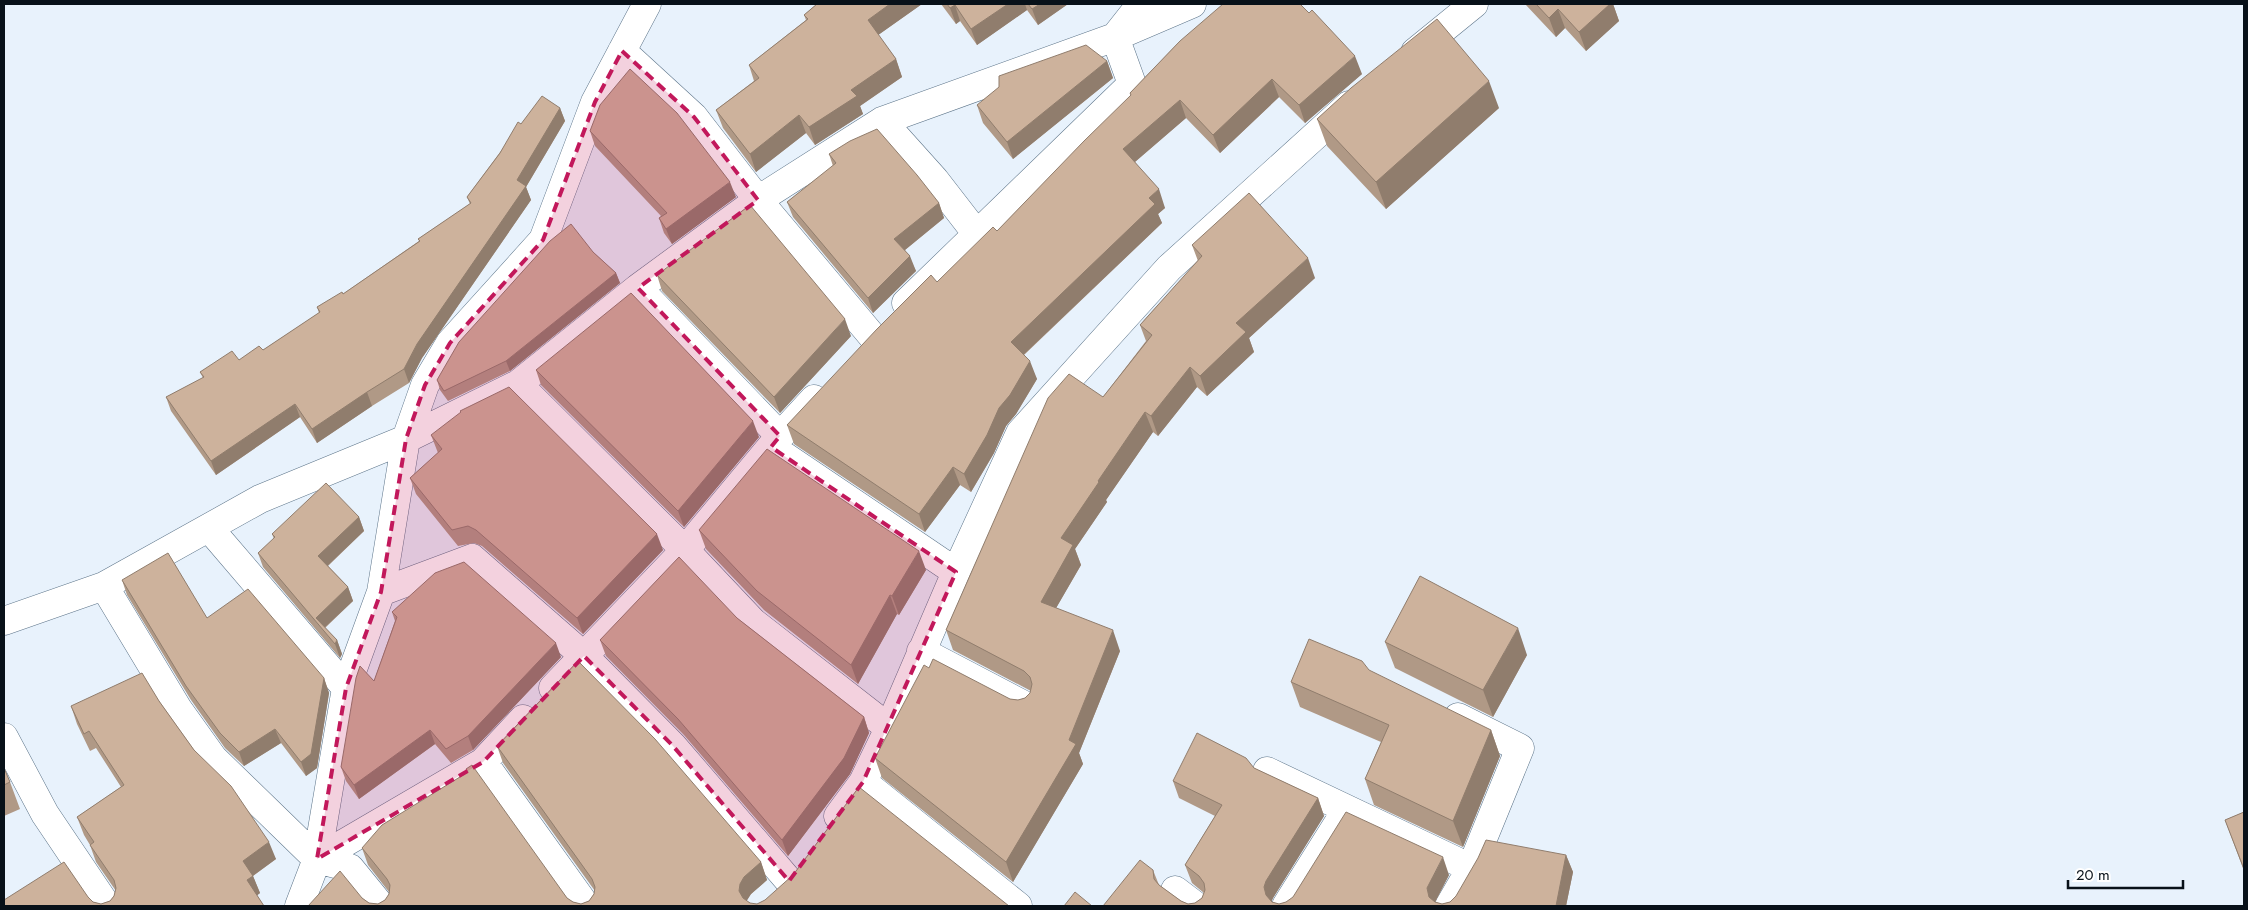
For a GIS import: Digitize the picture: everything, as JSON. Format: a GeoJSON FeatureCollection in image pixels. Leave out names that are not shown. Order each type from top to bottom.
{"type":"FeatureCollection","features":[{"type":"Feature","properties":{"kind":"street"},"geometry":{"type":"LineString","coordinates":[[299,906],[317,859],[346,688],[382,592],[406,439],[425,385],[450,343],[543,240],[595,102],[647,4]]}},
{"type":"Feature","properties":{"kind":"street"},"geometry":{"type":"LineString","coordinates":[[1115,37],[1141,4]]}},
{"type":"Feature","properties":{"kind":"street"},"geometry":{"type":"LineString","coordinates":[[4,621],[104,586],[260,499],[406,439],[518,384],[638,288],[758,200],[882,121],[1115,37],[1192,4]]}},
{"type":"Feature","properties":{"kind":"street"},"geometry":{"type":"LineString","coordinates":[[1397,66],[1474,4]]}},
{"type":"Feature","properties":{"kind":"street"},"geometry":{"type":"LineString","coordinates":[[853,357],[976,233],[1132,84],[1115,37]]}},
{"type":"Feature","properties":{"kind":"street"},"geometry":{"type":"LineString","coordinates":[[622,51],[694,118],[758,200],[872,336]]}},
{"type":"Feature","properties":{"kind":"street"},"geometry":{"type":"LineString","coordinates":[[823,835],[864,782],[956,572],[1020,433],[1169,268],[1366,91]]}},
{"type":"Feature","properties":{"kind":"street"},"geometry":{"type":"LineString","coordinates":[[882,121],[935,180],[976,233]]}},
{"type":"Feature","properties":{"kind":"street"},"geometry":{"type":"LineString","coordinates":[[638,288],[776,442],[956,572]]}},
{"type":"Feature","properties":{"kind":"street"},"geometry":{"type":"LineString","coordinates":[[317,859],[483,762],[685,550],[776,442],[833,379]]}},
{"type":"Feature","properties":{"kind":"street"},"geometry":{"type":"LineString","coordinates":[[518,384],[685,550],[753,622],[889,728]]}},
{"type":"Feature","properties":{"kind":"street"},"geometry":{"type":"LineString","coordinates":[[209,528],[346,688]]}},
{"type":"Feature","properties":{"kind":"street"},"geometry":{"type":"LineString","coordinates":[[382,592],[472,558],[584,656],[672,746],[780,895],[806,858]]}},
{"type":"Feature","properties":{"kind":"street"},"geometry":{"type":"LineString","coordinates":[[104,586],[178,709],[213,758],[317,859],[350,868],[381,906]]}},
{"type":"Feature","properties":{"kind":"street"},"geometry":{"type":"LineString","coordinates":[[921,651],[1024,706]]}},
{"type":"Feature","properties":{"kind":"street"},"geometry":{"type":"LineString","coordinates":[[1436,706],[1520,748],[1471,868],[1449,906]]}},
{"type":"Feature","properties":{"kind":"street"},"geometry":{"type":"LineString","coordinates":[[4,737],[45,814],[107,906]]}},
{"type":"Feature","properties":{"kind":"street"},"geometry":{"type":"LineString","coordinates":[[483,762],[586,906]]}},
{"type":"Feature","properties":{"kind":"street"},"geometry":{"type":"LineString","coordinates":[[1267,771],[1471,868]]}},
{"type":"Feature","properties":{"kind":"street"},"geometry":{"type":"LineString","coordinates":[[864,782],[1018,906]]}},
{"type":"Feature","properties":{"kind":"street"},"geometry":{"type":"LineString","coordinates":[[1286,906],[1347,809]]}},
{"type":"Feature","properties":{"kind":"highlighted area"},"geometry":{"type":"Polygon","coordinates":[[[622,51],[694,117],[758,200],[638,288],[780,436],[771,447],[956,572],[863,782],[789,881],[673,746],[584,656],[483,762],[317,859],[346,688],[381,592],[406,439],[425,385],[450,343],[543,240],[595,102],[622,51]]]}},
{"type":"Feature","properties":{"kind":"building"},"geometry":{"type":"Polygon","coordinates":[[[817,4],[890,4],[868,20],[896,59],[851,90],[857,96],[809,127],[799,115],[750,154],[716,110],[759,78],[749,65],[808,19],[804,15],[817,4]]]}},
{"type":"Feature","properties":{"kind":"building"},"geometry":{"type":"Polygon","coordinates":[[[947,4],[1008,4],[971,29],[955,5],[950,8],[947,4]]]}},
{"type":"Feature","properties":{"kind":"building"},"geometry":{"type":"Polygon","coordinates":[[[1028,4],[1040,4],[1032,9],[1028,4]]]}},
{"type":"Feature","properties":{"kind":"building"},"geometry":{"type":"Polygon","coordinates":[[[1223,4],[1300,4],[1309,13],[1312,10],[1355,56],[1299,105],[1272,79],[1213,135],[1180,100],[1123,149],[1159,189],[1149,198],[1155,204],[1011,342],[1030,361],[1010,395],[999,408],[987,435],[964,474],[953,467],[919,514],[787,425],[877,329],[931,275],[937,282],[993,227],[997,231],[1131,95],[1130,93],[1180,41],[1223,4]]]}},
{"type":"Feature","properties":{"kind":"building"},"geometry":{"type":"Polygon","coordinates":[[[1536,4],[1610,4],[1579,32],[1558,9],[1549,18],[1536,4]]]}},
{"type":"Feature","properties":{"kind":"building"},"geometry":{"type":"Polygon","coordinates":[[[1437,19],[1489,81],[1376,182],[1317,119],[1351,88],[1437,19]]]}},
{"type":"Feature","properties":{"kind":"building"},"geometry":{"type":"Polygon","coordinates":[[[1086,45],[1107,61],[1007,142],[977,105],[999,87],[999,76],[1086,45]]]}},
{"type":"Feature","properties":{"kind":"building"},"geometry":{"type":"Polygon","coordinates":[[[630,69],[677,113],[730,182],[666,229],[659,218],[667,213],[590,131],[600,105],[630,69]]]}},
{"type":"Feature","properties":{"kind":"building"},"geometry":{"type":"Polygon","coordinates":[[[542,96],[560,108],[517,180],[526,186],[417,344],[404,369],[312,429],[295,404],[211,461],[166,397],[204,377],[200,372],[232,351],[239,360],[259,346],[263,350],[320,312],[317,307],[342,292],[343,294],[471,203],[467,197],[500,153],[518,122],[521,124],[542,96]]]}},
{"type":"Feature","properties":{"kind":"building"},"geometry":{"type":"Polygon","coordinates":[[[877,129],[939,203],[894,239],[910,256],[868,298],[787,202],[836,163],[829,154],[850,141],[877,129]]]}},
{"type":"Feature","properties":{"kind":"building"},"geometry":{"type":"Polygon","coordinates":[[[1249,193],[1308,258],[1236,323],[1246,332],[1200,376],[1190,367],[1151,416],[1145,412],[1061,538],[1073,545],[1041,602],[1113,630],[1069,740],[1076,744],[1006,862],[875,758],[924,665],[929,668],[933,659],[1010,699],[1018,700],[1025,698],[1030,693],[1032,684],[1030,677],[1024,671],[946,630],[1048,398],[1069,374],[1103,397],[1152,335],[1140,325],[1202,256],[1192,245],[1249,193]]]}},
{"type":"Feature","properties":{"kind":"building"},"geometry":{"type":"Polygon","coordinates":[[[750,205],[845,319],[774,397],[657,275],[750,205]]]}},
{"type":"Feature","properties":{"kind":"building"},"geometry":{"type":"Polygon","coordinates":[[[571,224],[593,252],[616,273],[506,361],[444,391],[437,380],[459,342],[550,241],[571,224]]]}},
{"type":"Feature","properties":{"kind":"building"},"geometry":{"type":"Polygon","coordinates":[[[631,293],[753,421],[678,511],[536,370],[631,293]]]}},
{"type":"Feature","properties":{"kind":"building"},"geometry":{"type":"Polygon","coordinates":[[[509,387],[657,534],[577,618],[476,530],[468,526],[452,530],[410,478],[442,449],[431,435],[460,411],[509,387]]]}},
{"type":"Feature","properties":{"kind":"building"},"geometry":{"type":"Polygon","coordinates":[[[767,449],[919,551],[892,596],[890,595],[851,665],[757,591],[699,530],[767,449]]]}},
{"type":"Feature","properties":{"kind":"building"},"geometry":{"type":"Polygon","coordinates":[[[326,483],[359,517],[318,556],[348,587],[316,618],[337,640],[335,644],[258,553],[275,537],[272,534],[326,483]]]}},
{"type":"Feature","properties":{"kind":"building"},"geometry":{"type":"Polygon","coordinates":[[[168,553],[207,618],[248,589],[324,678],[311,754],[301,762],[275,729],[239,752],[220,733],[186,686],[122,580],[168,553]]]}},
{"type":"Feature","properties":{"kind":"building"},"geometry":{"type":"Polygon","coordinates":[[[679,557],[737,618],[864,717],[844,758],[782,840],[678,719],[600,640],[679,557]]]}},
{"type":"Feature","properties":{"kind":"building"},"geometry":{"type":"Polygon","coordinates":[[[464,562],[556,643],[468,736],[446,749],[430,730],[354,785],[341,767],[356,678],[360,666],[374,681],[397,617],[392,612],[435,573],[464,562]]]}},
{"type":"Feature","properties":{"kind":"building"},"geometry":{"type":"Polygon","coordinates":[[[1420,576],[1518,628],[1483,690],[1385,642],[1420,576]]]}},
{"type":"Feature","properties":{"kind":"building"},"geometry":{"type":"Polygon","coordinates":[[[1309,639],[1362,661],[1369,670],[1491,730],[1453,821],[1365,779],[1389,725],[1291,682],[1309,639]]]}},
{"type":"Feature","properties":{"kind":"building"},"geometry":{"type":"Polygon","coordinates":[[[578,661],[655,739],[761,862],[744,877],[740,884],[739,891],[743,898],[750,903],[757,904],[765,900],[793,875],[859,787],[1009,906],[308,906],[340,871],[362,898],[369,903],[378,904],[385,900],[389,894],[390,885],[362,848],[382,825],[468,772],[466,769],[472,765],[567,898],[581,904],[589,901],[594,894],[595,887],[592,879],[497,746],[578,661]]]}},
{"type":"Feature","properties":{"kind":"building"},"geometry":{"type":"Polygon","coordinates":[[[142,673],[159,701],[194,750],[231,786],[269,842],[243,861],[253,876],[247,880],[264,906],[4,906],[4,900],[64,862],[93,902],[101,904],[110,901],[114,896],[116,888],[114,880],[90,845],[94,842],[77,817],[124,785],[89,731],[84,734],[71,706],[142,673]]]}},
{"type":"Feature","properties":{"kind":"building"},"geometry":{"type":"Polygon","coordinates":[[[1197,733],[1246,758],[1254,768],[1318,798],[1266,881],[1264,887],[1266,895],[1272,902],[1279,904],[1293,897],[1346,812],[1443,857],[1427,888],[1429,897],[1435,902],[1442,904],[1450,902],[1456,896],[1486,840],[1566,855],[1556,906],[1103,906],[1140,860],[1153,870],[1154,879],[1159,885],[1181,901],[1188,904],[1195,903],[1202,898],[1205,890],[1204,883],[1199,876],[1185,865],[1222,805],[1173,781],[1197,733]]]}},
{"type":"Feature","properties":{"kind":"building"},"geometry":{"type":"Polygon","coordinates":[[[4,768],[10,782],[4,785],[4,768]]]}},
{"type":"Feature","properties":{"kind":"building"},"geometry":{"type":"Polygon","coordinates":[[[2244,812],[2244,869],[2225,820],[2244,812]]]}},
{"type":"Feature","properties":{"kind":"building"},"geometry":{"type":"Polygon","coordinates":[[[1075,892],[1092,906],[1064,906],[1075,892]]]}}]}
